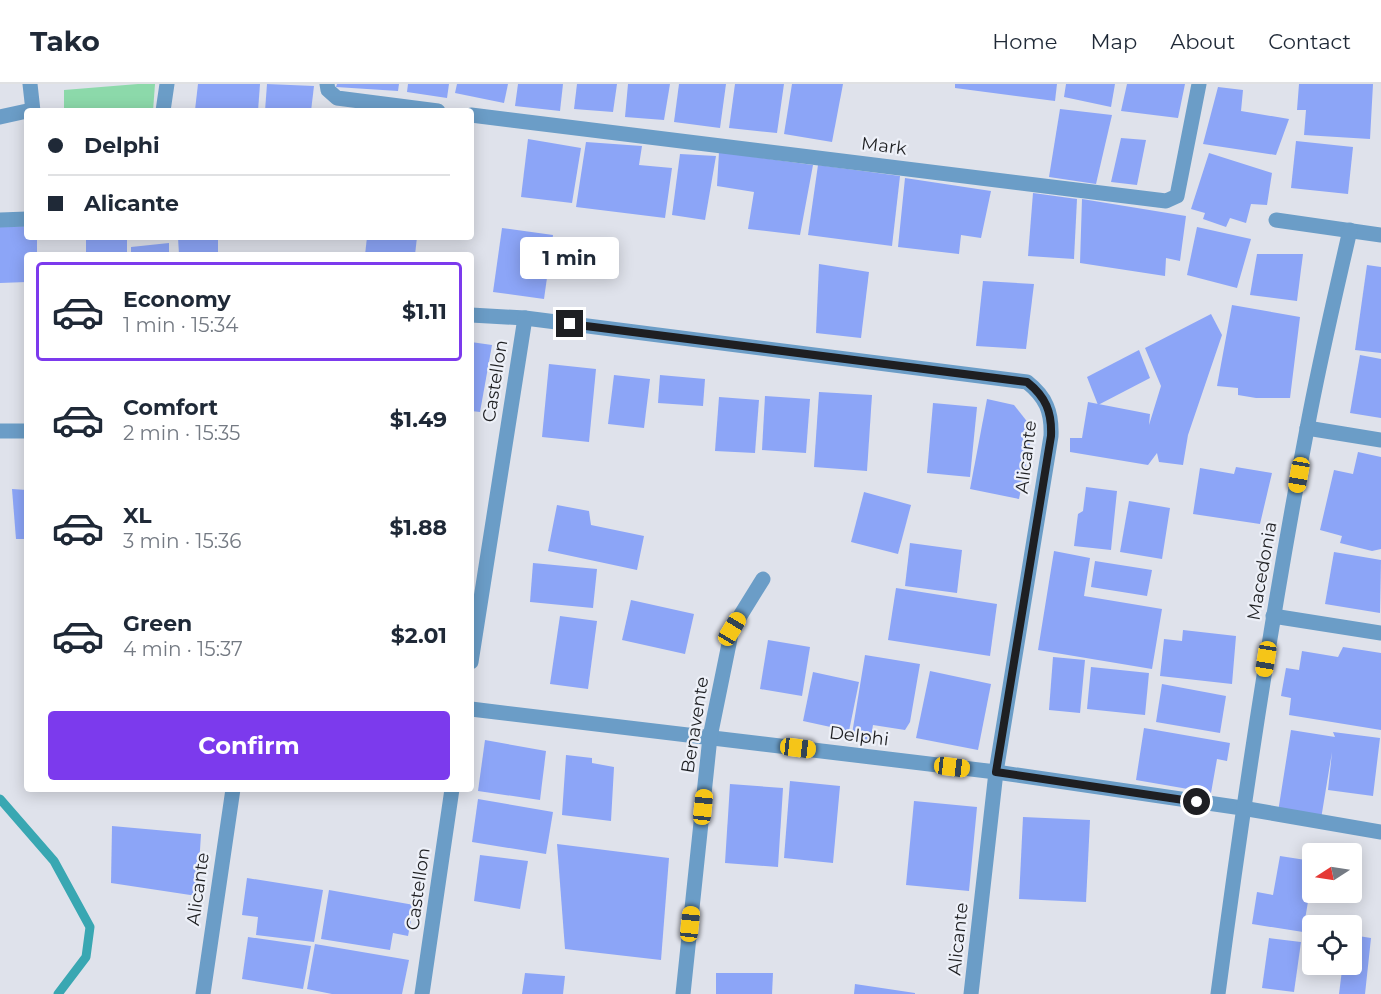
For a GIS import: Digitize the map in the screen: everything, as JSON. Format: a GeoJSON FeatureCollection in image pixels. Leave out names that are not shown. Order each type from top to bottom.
{"type":"FeatureCollection","features":[{"type":"Feature","properties":{"kind":"street"},"geometry":{"type":"LineString","coordinates":[[30,84],[30,108]]}},
{"type":"Feature","properties":{"kind":"street"},"geometry":{"type":"LineString","coordinates":[[163,108],[167,84]]}},
{"type":"Feature","properties":{"kind":"street"},"geometry":{"type":"LineString","coordinates":[[327,84],[328,90],[337,99],[413,108]]}},
{"type":"Feature","properties":{"kind":"street","name":"Mark"},"geometry":{"type":"LineString","coordinates":[[474,115],[1166,201],[1177,196],[1199,84]]}},
{"type":"Feature","properties":{"kind":"street"},"geometry":{"type":"LineString","coordinates":[[0,117],[24,112]]}},
{"type":"Feature","properties":{"kind":"street"},"geometry":{"type":"LineString","coordinates":[[0,220],[24,219]]}},
{"type":"Feature","properties":{"kind":"street"},"geometry":{"type":"LineString","coordinates":[[1276,220],[1381,235]]}},
{"type":"Feature","properties":{"kind":"street","name":"Macedonia"},"geometry":{"type":"LineString","coordinates":[[1218,994],[1242,808],[1273,616],[1307,428],[1350,230]]}},
{"type":"Feature","properties":{"kind":"street","name":"Alicante"},"geometry":{"type":"LineString","coordinates":[[474,315],[525,318],[1027,382],[1040,392],[1052,418],[1051,436],[996,772],[971,994]]}},
{"type":"Feature","properties":{"kind":"street","name":"Castellon"},"geometry":{"type":"LineString","coordinates":[[474,643],[525,318]]}},
{"type":"Feature","properties":{"kind":"street"},"geometry":{"type":"LineString","coordinates":[[1307,428],[1381,440]]}},
{"type":"Feature","properties":{"kind":"street"},"geometry":{"type":"LineString","coordinates":[[0,431],[24,431]]}},
{"type":"Feature","properties":{"kind":"street","name":"Benavente"},"geometry":{"type":"LineString","coordinates":[[683,994],[710,737],[732,629],[763,579]]}},
{"type":"Feature","properties":{"kind":"street"},"geometry":{"type":"LineString","coordinates":[[1273,616],[1381,633]]}},
{"type":"Feature","properties":{"kind":"street","name":"Delphi"},"geometry":{"type":"LineString","coordinates":[[474,709],[996,772],[1242,808],[1381,832]]}},
{"type":"Feature","properties":{"kind":"street","name":"Alicante"},"geometry":{"type":"LineString","coordinates":[[203,994],[232,792]]}},
{"type":"Feature","properties":{"kind":"street","name":"Castellon"},"geometry":{"type":"LineString","coordinates":[[422,994],[452,792]]}},
{"type":"Feature","properties":{"kind":"green space"},"geometry":{"type":"Polygon","coordinates":[[[155,84],[153,108],[64,108],[64,90],[155,84]]]}},
{"type":"Feature","properties":{"kind":"building"},"geometry":{"type":"Polygon","coordinates":[[[198,84],[260,84],[258,108],[195,108],[198,84]]]}},
{"type":"Feature","properties":{"kind":"building"},"geometry":{"type":"Polygon","coordinates":[[[267,84],[314,86],[311,108],[265,108],[267,84]]]}},
{"type":"Feature","properties":{"kind":"building"},"geometry":{"type":"Polygon","coordinates":[[[337,84],[399,84],[398,91],[336,87],[337,84]]]}},
{"type":"Feature","properties":{"kind":"building"},"geometry":{"type":"Polygon","coordinates":[[[408,84],[449,84],[447,98],[407,92],[408,84]]]}},
{"type":"Feature","properties":{"kind":"building"},"geometry":{"type":"Polygon","coordinates":[[[457,84],[508,84],[504,103],[455,93],[457,84]]]}},
{"type":"Feature","properties":{"kind":"building"},"geometry":{"type":"Polygon","coordinates":[[[518,84],[563,84],[560,111],[515,106],[518,84]]]}},
{"type":"Feature","properties":{"kind":"building"},"geometry":{"type":"Polygon","coordinates":[[[577,84],[617,84],[613,112],[574,109],[577,84]]]}},
{"type":"Feature","properties":{"kind":"building"},"geometry":{"type":"Polygon","coordinates":[[[628,84],[670,84],[664,120],[625,117],[628,84]]]}},
{"type":"Feature","properties":{"kind":"building"},"geometry":{"type":"Polygon","coordinates":[[[679,84],[726,84],[720,128],[674,122],[679,84]]]}},
{"type":"Feature","properties":{"kind":"building"},"geometry":{"type":"Polygon","coordinates":[[[735,84],[784,84],[777,133],[729,128],[735,84]]]}},
{"type":"Feature","properties":{"kind":"building"},"geometry":{"type":"Polygon","coordinates":[[[792,84],[843,84],[832,142],[784,134],[792,84]]]}},
{"type":"Feature","properties":{"kind":"building"},"geometry":{"type":"Polygon","coordinates":[[[955,84],[1057,84],[1055,101],[955,88],[955,84]]]}},
{"type":"Feature","properties":{"kind":"building"},"geometry":{"type":"Polygon","coordinates":[[[1066,84],[1115,84],[1111,107],[1064,97],[1066,84]]]}},
{"type":"Feature","properties":{"kind":"building"},"geometry":{"type":"Polygon","coordinates":[[[1127,84],[1185,84],[1178,118],[1121,111],[1127,84]]]}},
{"type":"Feature","properties":{"kind":"building"},"geometry":{"type":"Polygon","coordinates":[[[1299,84],[1373,84],[1370,139],[1304,135],[1306,110],[1297,110],[1299,84]]]}},
{"type":"Feature","properties":{"kind":"building"},"geometry":{"type":"Polygon","coordinates":[[[1218,87],[1243,90],[1241,111],[1289,119],[1276,155],[1203,144],[1218,87]]]}},
{"type":"Feature","properties":{"kind":"building"},"geometry":{"type":"Polygon","coordinates":[[[1060,109],[1112,115],[1096,184],[1049,177],[1060,109]]]}},
{"type":"Feature","properties":{"kind":"building"},"geometry":{"type":"Polygon","coordinates":[[[1121,138],[1146,140],[1137,185],[1111,182],[1121,138]]]}},
{"type":"Feature","properties":{"kind":"building"},"geometry":{"type":"Polygon","coordinates":[[[528,139],[581,148],[572,203],[521,197],[528,139]]]}},
{"type":"Feature","properties":{"kind":"building"},"geometry":{"type":"Polygon","coordinates":[[[1296,141],[1353,147],[1348,194],[1291,188],[1296,141]]]}},
{"type":"Feature","properties":{"kind":"building"},"geometry":{"type":"Polygon","coordinates":[[[586,142],[642,146],[639,165],[672,168],[665,218],[576,207],[586,142]]]}},
{"type":"Feature","properties":{"kind":"building"},"geometry":{"type":"Polygon","coordinates":[[[719,152],[813,165],[800,235],[748,229],[754,192],[717,186],[719,152]]]}},
{"type":"Feature","properties":{"kind":"building"},"geometry":{"type":"Polygon","coordinates":[[[1209,153],[1272,173],[1267,205],[1251,204],[1246,223],[1230,218],[1226,227],[1203,219],[1205,213],[1191,209],[1209,153]]]}},
{"type":"Feature","properties":{"kind":"building"},"geometry":{"type":"Polygon","coordinates":[[[680,154],[716,156],[705,220],[672,215],[680,154]]]}},
{"type":"Feature","properties":{"kind":"building"},"geometry":{"type":"Polygon","coordinates":[[[818,165],[900,176],[892,246],[808,235],[818,165]]]}},
{"type":"Feature","properties":{"kind":"building"},"geometry":{"type":"Polygon","coordinates":[[[905,178],[991,191],[981,238],[961,235],[959,254],[898,247],[905,178]]]}},
{"type":"Feature","properties":{"kind":"building"},"geometry":{"type":"Polygon","coordinates":[[[1033,193],[1077,199],[1074,259],[1028,256],[1033,193]]]}},
{"type":"Feature","properties":{"kind":"building"},"geometry":{"type":"Polygon","coordinates":[[[1082,199],[1186,216],[1180,261],[1166,258],[1165,276],[1080,263],[1082,199]]]}},
{"type":"Feature","properties":{"kind":"building"},"geometry":{"type":"Polygon","coordinates":[[[24,226],[24,240],[37,240],[37,252],[24,252],[24,282],[0,283],[0,227],[24,226]]]}},
{"type":"Feature","properties":{"kind":"building"},"geometry":{"type":"Polygon","coordinates":[[[1197,227],[1251,239],[1237,288],[1187,275],[1197,227]]]}},
{"type":"Feature","properties":{"kind":"building"},"geometry":{"type":"Polygon","coordinates":[[[502,228],[553,235],[544,299],[493,292],[502,228]]]}},
{"type":"Feature","properties":{"kind":"building"},"geometry":{"type":"Polygon","coordinates":[[[86,240],[127,240],[127,252],[86,252],[86,240]]]}},
{"type":"Feature","properties":{"kind":"building"},"geometry":{"type":"Polygon","coordinates":[[[178,240],[218,240],[218,252],[179,252],[178,240]]]}},
{"type":"Feature","properties":{"kind":"building"},"geometry":{"type":"Polygon","coordinates":[[[367,240],[417,240],[415,252],[365,252],[367,240]]]}},
{"type":"Feature","properties":{"kind":"building"},"geometry":{"type":"Polygon","coordinates":[[[169,243],[169,252],[131,252],[131,247],[169,243]]]}},
{"type":"Feature","properties":{"kind":"building"},"geometry":{"type":"Polygon","coordinates":[[[1257,254],[1303,254],[1297,301],[1250,295],[1257,254]]]}},
{"type":"Feature","properties":{"kind":"building"},"geometry":{"type":"Polygon","coordinates":[[[819,264],[869,272],[861,338],[816,333],[819,264]]]}},
{"type":"Feature","properties":{"kind":"building"},"geometry":{"type":"Polygon","coordinates":[[[1367,265],[1381,267],[1381,353],[1355,350],[1367,265]]]}},
{"type":"Feature","properties":{"kind":"building"},"geometry":{"type":"Polygon","coordinates":[[[983,281],[1034,284],[1026,349],[976,346],[983,281]]]}},
{"type":"Feature","properties":{"kind":"building"},"geometry":{"type":"Polygon","coordinates":[[[1232,305],[1300,317],[1290,398],[1256,398],[1238,395],[1238,388],[1217,386],[1232,305]]]}},
{"type":"Feature","properties":{"kind":"building"},"geometry":{"type":"Polygon","coordinates":[[[1211,314],[1222,335],[1188,435],[1183,465],[1159,462],[1157,453],[1148,465],[1070,452],[1070,438],[1082,438],[1088,402],[1150,414],[1149,425],[1161,386],[1145,348],[1211,314]]]}},
{"type":"Feature","properties":{"kind":"building"},"geometry":{"type":"Polygon","coordinates":[[[474,342],[492,345],[480,412],[474,411],[474,342]]]}},
{"type":"Feature","properties":{"kind":"building"},"geometry":{"type":"Polygon","coordinates":[[[1139,350],[1150,378],[1098,405],[1087,377],[1139,350]]]}},
{"type":"Feature","properties":{"kind":"building"},"geometry":{"type":"Polygon","coordinates":[[[1360,355],[1381,359],[1381,418],[1350,413],[1360,355]]]}},
{"type":"Feature","properties":{"kind":"building"},"geometry":{"type":"Polygon","coordinates":[[[549,364],[596,369],[589,442],[542,437],[549,364]]]}},
{"type":"Feature","properties":{"kind":"building"},"geometry":{"type":"Polygon","coordinates":[[[614,375],[650,379],[644,428],[608,424],[614,375]]]}},
{"type":"Feature","properties":{"kind":"building"},"geometry":{"type":"Polygon","coordinates":[[[660,375],[705,379],[703,406],[658,403],[660,375]]]}},
{"type":"Feature","properties":{"kind":"building"},"geometry":{"type":"Polygon","coordinates":[[[819,392],[872,395],[867,471],[814,467],[819,392]]]}},
{"type":"Feature","properties":{"kind":"building"},"geometry":{"type":"Polygon","coordinates":[[[765,396],[810,399],[806,453],[762,450],[765,396]]]}},
{"type":"Feature","properties":{"kind":"building"},"geometry":{"type":"Polygon","coordinates":[[[719,397],[759,400],[755,453],[715,451],[719,397]]]}},
{"type":"Feature","properties":{"kind":"building"},"geometry":{"type":"Polygon","coordinates":[[[987,399],[1014,405],[1033,429],[1019,499],[970,489],[987,399]]]}},
{"type":"Feature","properties":{"kind":"building"},"geometry":{"type":"Polygon","coordinates":[[[933,403],[977,407],[970,477],[927,473],[933,403]]]}},
{"type":"Feature","properties":{"kind":"building"},"geometry":{"type":"Polygon","coordinates":[[[1358,452],[1381,457],[1381,549],[1372,551],[1340,543],[1342,536],[1320,530],[1334,470],[1353,474],[1358,452]]]}},
{"type":"Feature","properties":{"kind":"building"},"geometry":{"type":"Polygon","coordinates":[[[1236,467],[1272,473],[1260,524],[1193,514],[1200,468],[1234,474],[1236,467]]]}},
{"type":"Feature","properties":{"kind":"building"},"geometry":{"type":"Polygon","coordinates":[[[1086,487],[1117,491],[1111,550],[1074,546],[1078,514],[1083,511],[1086,487]]]}},
{"type":"Feature","properties":{"kind":"building"},"geometry":{"type":"Polygon","coordinates":[[[12,489],[24,490],[24,539],[16,539],[12,489]]]}},
{"type":"Feature","properties":{"kind":"building"},"geometry":{"type":"Polygon","coordinates":[[[864,492],[911,505],[898,554],[851,542],[864,492]]]}},
{"type":"Feature","properties":{"kind":"building"},"geometry":{"type":"Polygon","coordinates":[[[1129,501],[1170,508],[1162,559],[1120,552],[1129,501]]]}},
{"type":"Feature","properties":{"kind":"building"},"geometry":{"type":"Polygon","coordinates":[[[557,505],[589,511],[591,525],[644,536],[637,570],[548,551],[557,505]]]}},
{"type":"Feature","properties":{"kind":"building"},"geometry":{"type":"Polygon","coordinates":[[[910,543],[962,550],[957,593],[905,586],[910,543]]]}},
{"type":"Feature","properties":{"kind":"building"},"geometry":{"type":"Polygon","coordinates":[[[1054,551],[1090,558],[1084,596],[1162,609],[1152,669],[1038,650],[1054,551]]]}},
{"type":"Feature","properties":{"kind":"building"},"geometry":{"type":"Polygon","coordinates":[[[1334,552],[1381,560],[1380,613],[1325,604],[1334,552]]]}},
{"type":"Feature","properties":{"kind":"building"},"geometry":{"type":"Polygon","coordinates":[[[1095,561],[1152,570],[1147,596],[1091,587],[1095,561]]]}},
{"type":"Feature","properties":{"kind":"building"},"geometry":{"type":"Polygon","coordinates":[[[533,563],[597,569],[593,608],[530,602],[533,563]]]}},
{"type":"Feature","properties":{"kind":"building"},"geometry":{"type":"Polygon","coordinates":[[[896,588],[997,604],[990,656],[888,640],[896,588]]]}},
{"type":"Feature","properties":{"kind":"building"},"geometry":{"type":"Polygon","coordinates":[[[631,600],[694,614],[685,654],[622,640],[631,600]]]}},
{"type":"Feature","properties":{"kind":"building"},"geometry":{"type":"Polygon","coordinates":[[[560,616],[597,621],[588,689],[550,684],[560,616]]]}},
{"type":"Feature","properties":{"kind":"building"},"geometry":{"type":"Polygon","coordinates":[[[1183,630],[1236,636],[1232,684],[1160,676],[1164,639],[1182,641],[1183,630]]]}},
{"type":"Feature","properties":{"kind":"building"},"geometry":{"type":"Polygon","coordinates":[[[768,640],[810,647],[802,696],[760,689],[768,640]]]}},
{"type":"Feature","properties":{"kind":"building"},"geometry":{"type":"Polygon","coordinates":[[[1343,647],[1381,653],[1381,730],[1289,715],[1291,698],[1281,696],[1286,668],[1299,670],[1302,651],[1338,657],[1343,647]]]}},
{"type":"Feature","properties":{"kind":"building"},"geometry":{"type":"Polygon","coordinates":[[[865,655],[920,664],[910,722],[905,730],[873,725],[870,743],[851,740],[865,655]]]}},
{"type":"Feature","properties":{"kind":"building"},"geometry":{"type":"Polygon","coordinates":[[[1053,657],[1085,660],[1080,713],[1049,710],[1053,657]]]}},
{"type":"Feature","properties":{"kind":"building"},"geometry":{"type":"Polygon","coordinates":[[[1091,667],[1149,673],[1145,715],[1087,709],[1091,667]]]}},
{"type":"Feature","properties":{"kind":"building"},"geometry":{"type":"Polygon","coordinates":[[[930,671],[991,684],[978,750],[916,738],[930,671]]]}},
{"type":"Feature","properties":{"kind":"building"},"geometry":{"type":"Polygon","coordinates":[[[813,672],[859,682],[849,731],[803,721],[813,672]]]}},
{"type":"Feature","properties":{"kind":"building"},"geometry":{"type":"Polygon","coordinates":[[[1162,684],[1226,696],[1220,733],[1156,722],[1162,684]]]}},
{"type":"Feature","properties":{"kind":"building"},"geometry":{"type":"Polygon","coordinates":[[[1144,728],[1230,743],[1227,761],[1217,759],[1211,793],[1136,780],[1144,728]]]}},
{"type":"Feature","properties":{"kind":"building"},"geometry":{"type":"Polygon","coordinates":[[[1291,730],[1335,737],[1333,732],[1380,738],[1373,796],[1328,790],[1332,752],[1321,819],[1278,812],[1291,730]]]}},
{"type":"Feature","properties":{"kind":"building"},"geometry":{"type":"Polygon","coordinates":[[[485,740],[546,751],[540,800],[478,791],[485,740]]]}},
{"type":"Feature","properties":{"kind":"building"},"geometry":{"type":"Polygon","coordinates":[[[566,755],[592,758],[592,763],[614,767],[611,821],[562,815],[566,755]]]}},
{"type":"Feature","properties":{"kind":"building"},"geometry":{"type":"Polygon","coordinates":[[[790,781],[840,786],[833,863],[784,858],[790,781]]]}},
{"type":"Feature","properties":{"kind":"building"},"geometry":{"type":"Polygon","coordinates":[[[730,784],[783,788],[778,867],[725,863],[730,784]]]}},
{"type":"Feature","properties":{"kind":"building"},"geometry":{"type":"Polygon","coordinates":[[[478,799],[553,812],[546,854],[472,842],[478,799]]]}},
{"type":"Feature","properties":{"kind":"building"},"geometry":{"type":"Polygon","coordinates":[[[914,801],[977,807],[969,891],[906,885],[914,801]]]}},
{"type":"Feature","properties":{"kind":"building"},"geometry":{"type":"Polygon","coordinates":[[[1023,817],[1090,820],[1086,902],[1019,899],[1023,817]]]}},
{"type":"Feature","properties":{"kind":"building"},"geometry":{"type":"Polygon","coordinates":[[[112,826],[201,834],[197,896],[111,883],[112,826]]]}},
{"type":"Feature","properties":{"kind":"building"},"geometry":{"type":"Polygon","coordinates":[[[557,844],[669,858],[661,960],[565,949],[557,844]]]}},
{"type":"Feature","properties":{"kind":"building"},"geometry":{"type":"Polygon","coordinates":[[[480,855],[528,861],[520,909],[474,901],[480,855]]]}},
{"type":"Feature","properties":{"kind":"building"},"geometry":{"type":"Polygon","coordinates":[[[1280,856],[1302,859],[1302,903],[1308,903],[1306,915],[1302,915],[1302,932],[1252,924],[1257,892],[1273,895],[1280,856]]]}},
{"type":"Feature","properties":{"kind":"building"},"geometry":{"type":"Polygon","coordinates":[[[247,878],[323,890],[314,942],[256,935],[258,917],[242,915],[247,878]]]}},
{"type":"Feature","properties":{"kind":"building"},"geometry":{"type":"Polygon","coordinates":[[[329,890],[414,905],[408,936],[393,933],[390,950],[321,939],[329,890]]]}},
{"type":"Feature","properties":{"kind":"building"},"geometry":{"type":"Polygon","coordinates":[[[248,937],[311,946],[303,989],[242,979],[248,937]]]}},
{"type":"Feature","properties":{"kind":"building"},"geometry":{"type":"Polygon","coordinates":[[[1362,937],[1371,938],[1365,994],[1339,994],[1341,975],[1362,975],[1362,937]]]}},
{"type":"Feature","properties":{"kind":"building"},"geometry":{"type":"Polygon","coordinates":[[[1269,938],[1301,942],[1294,992],[1262,988],[1269,938]]]}},
{"type":"Feature","properties":{"kind":"building"},"geometry":{"type":"Polygon","coordinates":[[[315,944],[409,960],[402,994],[332,994],[307,989],[315,944]]]}},
{"type":"Feature","properties":{"kind":"building"},"geometry":{"type":"Polygon","coordinates":[[[525,973],[565,976],[563,994],[522,994],[525,973]]]}},
{"type":"Feature","properties":{"kind":"building"},"geometry":{"type":"Polygon","coordinates":[[[716,973],[773,973],[772,994],[716,994],[716,973]]]}},
{"type":"Feature","properties":{"kind":"building"},"geometry":{"type":"Polygon","coordinates":[[[855,984],[915,993],[915,994],[854,994],[855,984]]]}},
{"type":"Feature","properties":{"kind":"waterway"},"geometry":{"type":"LineString","coordinates":[[0,799],[54,861],[90,927],[86,957],[58,994]]}},
{"type":"Feature","properties":{"kind":"route"},"geometry":{"type":"LineString","coordinates":[[570,324],[1027,382],[1040,392],[1048,406],[1052,418],[1051,436],[996,772],[1197,802]]}}]}
